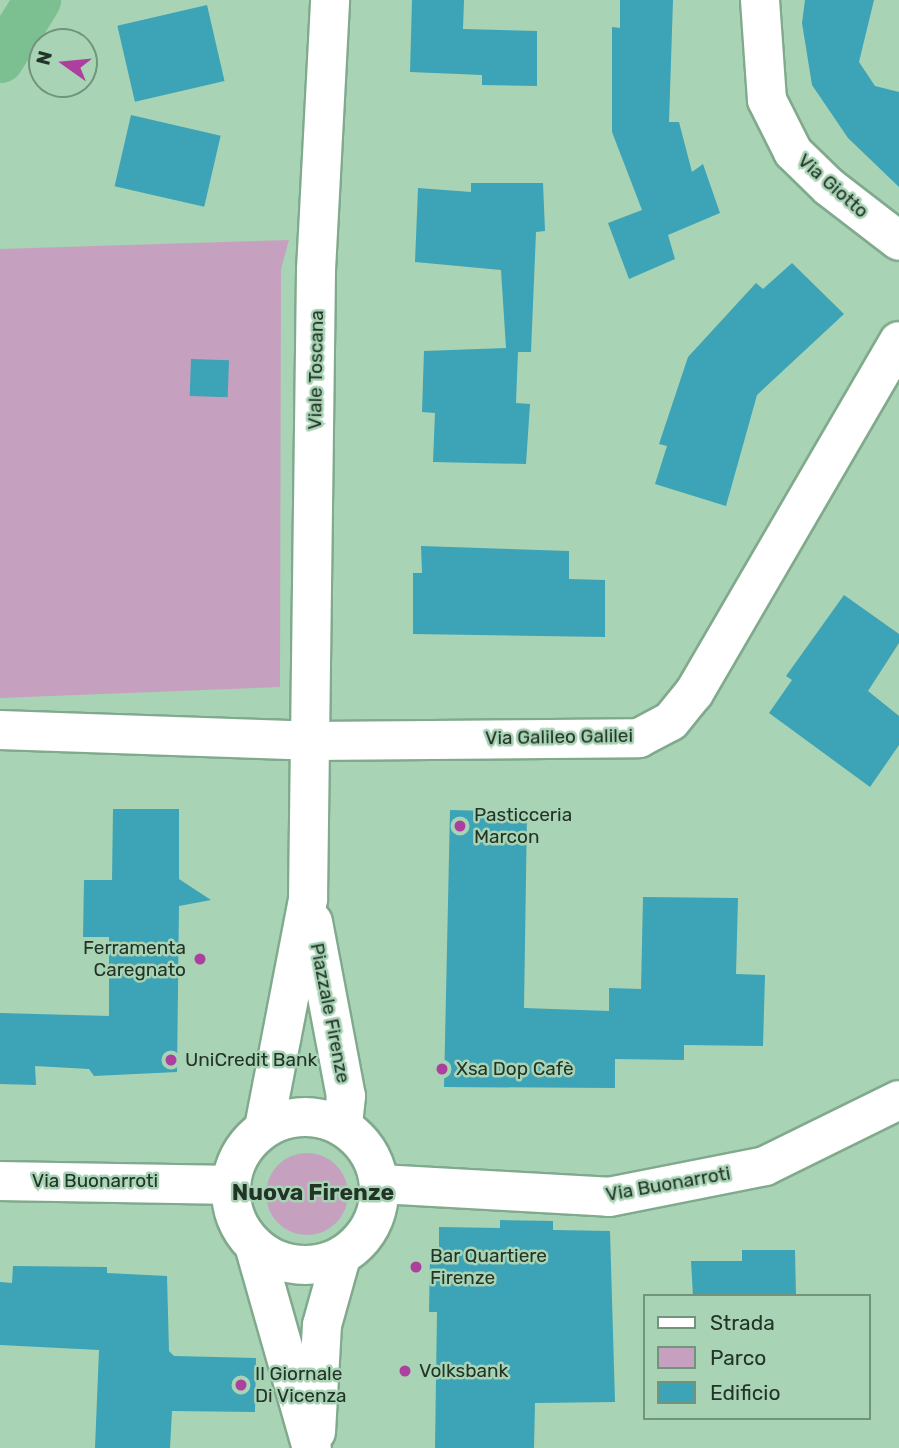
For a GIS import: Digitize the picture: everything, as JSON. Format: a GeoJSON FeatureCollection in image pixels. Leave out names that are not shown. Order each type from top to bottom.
{"type":"FeatureCollection","features":[{"type":"Feature","properties":{"kind":"street","name":"Viale Toscana"},"geometry":{"type":"LineString","coordinates":[[311,741],[316,270],[330,0]]}},
{"type":"Feature","properties":{"kind":"street","name":"Via Giotto"},"geometry":{"type":"LineString","coordinates":[[760,0],[767,100],[793,152],[899,241]]}},
{"type":"Feature","properties":{"kind":"street","name":"Via Galileo Galilei"},"geometry":{"type":"LineString","coordinates":[[0,730],[311,741],[639,738],[671,721],[694,693],[899,341]]}},
{"type":"Feature","properties":{"kind":"street","name":"Piazzale Firenze"},"geometry":{"type":"LineString","coordinates":[[231,1185],[236,1164],[264,1128],[308,899],[311,741]]}},
{"type":"Feature","properties":{"kind":"street","name":"Piazzale Firenze"},"geometry":{"type":"LineString","coordinates":[[308,899],[346,1096],[343,1127]]}},
{"type":"Feature","properties":{"kind":"street","name":"Via Buonarroti"},"geometry":{"type":"LineString","coordinates":[[380,1184],[609,1197],[765,1166],[899,1100]]}},
{"type":"Feature","properties":{"kind":"street"},"geometry":{"type":"LineString","coordinates":[[264,1128],[308,1117],[343,1127],[361,1142],[380,1184],[371,1226],[341,1257],[322,1325],[314,1448]]}},
{"type":"Feature","properties":{"kind":"street","name":"Via Buonarroti"},"geometry":{"type":"LineString","coordinates":[[0,1181],[231,1185]]}},
{"type":"Feature","properties":{"kind":"street"},"geometry":{"type":"LineString","coordinates":[[231,1185],[233,1211],[254,1245],[314,1448]]}},
{"type":"Feature","properties":{"kind":"street"},"geometry":{"type":"LineString","coordinates":[[254,1245],[296,1265],[341,1257]]}},
{"type":"Feature","properties":{"kind":"green space"},"geometry":{"type":"Polygon","coordinates":[[[289,240],[281,269],[280,687],[0,698],[0,249],[289,240]]]}},
{"type":"Feature","properties":{"kind":"green space"},"geometry":{"type":"Polygon","coordinates":[[[307,1153],[323,1156],[336,1165],[345,1178],[348,1194],[345,1210],[336,1223],[323,1232],[307,1235],[291,1232],[278,1223],[269,1210],[266,1194],[269,1178],[278,1165],[291,1156],[307,1153]]]}},
{"type":"Feature","properties":{"kind":"building"},"geometry":{"type":"Polygon","coordinates":[[[412,0],[464,0],[463,29],[537,31],[537,86],[482,85],[482,75],[410,72],[412,0]]]}},
{"type":"Feature","properties":{"kind":"building"},"geometry":{"type":"Polygon","coordinates":[[[620,0],[673,0],[669,122],[679,122],[692,172],[703,164],[720,213],[668,235],[675,259],[629,279],[608,223],[642,210],[612,132],[612,27],[620,28],[620,0]]]}},
{"type":"Feature","properties":{"kind":"building"},"geometry":{"type":"Polygon","coordinates":[[[805,0],[874,0],[859,62],[875,86],[899,92],[899,187],[848,138],[812,85],[802,23],[805,0]]]}},
{"type":"Feature","properties":{"kind":"building"},"geometry":{"type":"Polygon","coordinates":[[[207,5],[225,81],[135,102],[117,26],[207,5]]]}},
{"type":"Feature","properties":{"kind":"building"},"geometry":{"type":"Polygon","coordinates":[[[131,115],[221,136],[204,207],[115,186],[131,115]]]}},
{"type":"Feature","properties":{"kind":"building"},"geometry":{"type":"Polygon","coordinates":[[[471,183],[543,183],[545,231],[536,232],[531,352],[518,352],[516,403],[530,404],[526,464],[433,462],[435,413],[422,412],[424,351],[506,348],[501,270],[415,262],[418,188],[471,192],[471,183]]]}},
{"type":"Feature","properties":{"kind":"building"},"geometry":{"type":"Polygon","coordinates":[[[792,263],[844,314],[757,395],[726,506],[655,484],[667,446],[659,444],[688,357],[756,283],[763,289],[792,263]]]}},
{"type":"Feature","properties":{"kind":"building"},"geometry":{"type":"Polygon","coordinates":[[[191,359],[229,360],[228,397],[190,396],[191,359]]]}},
{"type":"Feature","properties":{"kind":"building"},"geometry":{"type":"Polygon","coordinates":[[[421,546],[569,551],[569,579],[605,580],[605,637],[413,634],[413,573],[422,573],[421,546]]]}},
{"type":"Feature","properties":{"kind":"building"},"geometry":{"type":"Polygon","coordinates":[[[844,595],[899,634],[899,643],[868,691],[899,716],[899,745],[870,787],[769,713],[792,680],[786,676],[844,595]]]}},
{"type":"Feature","properties":{"kind":"building"},"geometry":{"type":"Polygon","coordinates":[[[113,809],[179,809],[179,879],[211,900],[179,906],[177,1072],[94,1076],[89,1069],[35,1066],[36,1085],[0,1084],[0,1013],[109,1016],[109,937],[83,937],[84,880],[112,880],[113,809]]]}},
{"type":"Feature","properties":{"kind":"building"},"geometry":{"type":"Polygon","coordinates":[[[450,810],[527,812],[524,1008],[609,1011],[609,988],[641,989],[643,897],[738,898],[736,974],[765,975],[763,1046],[684,1045],[684,1060],[615,1059],[615,1088],[444,1087],[450,810]]]}},
{"type":"Feature","properties":{"kind":"building"},"geometry":{"type":"Polygon","coordinates":[[[500,1220],[553,1221],[553,1230],[610,1231],[615,1402],[535,1403],[534,1448],[435,1448],[437,1312],[429,1312],[430,1259],[439,1259],[439,1227],[500,1228],[500,1220]]]}},
{"type":"Feature","properties":{"kind":"building"},"geometry":{"type":"Polygon","coordinates":[[[742,1250],[795,1250],[796,1294],[693,1294],[691,1261],[742,1261],[742,1250]]]}},
{"type":"Feature","properties":{"kind":"building"},"geometry":{"type":"Polygon","coordinates":[[[13,1266],[107,1267],[107,1273],[167,1276],[169,1351],[174,1356],[256,1358],[255,1412],[172,1411],[170,1448],[95,1448],[99,1350],[0,1345],[0,1282],[12,1283],[13,1266]]]}},
{"type":"Feature","properties":{"kind":"waterway"},"geometry":{"type":"LineString","coordinates":[[0,59],[37,0]]}},
{"type":"Feature","properties":{"kind":"place","name":"Pasticceria Marcon"},"geometry":{"type":"Point","coordinates":[460,826]}},
{"type":"Feature","properties":{"kind":"place","name":"Ferramenta Caregnato"},"geometry":{"type":"Point","coordinates":[200,959]}},
{"type":"Feature","properties":{"kind":"place","name":"UniCredit Bank"},"geometry":{"type":"Point","coordinates":[171,1060]}},
{"type":"Feature","properties":{"kind":"place","name":"Xsa Dop Cafè"},"geometry":{"type":"Point","coordinates":[442,1069]}},
{"type":"Feature","properties":{"kind":"place","name":"Bar Quartiere Firenze"},"geometry":{"type":"Point","coordinates":[416,1267]}},
{"type":"Feature","properties":{"kind":"place","name":"Volksbank"},"geometry":{"type":"Point","coordinates":[405,1371]}},
{"type":"Feature","properties":{"kind":"place","name":"Il Giornale Di Vicenza"},"geometry":{"type":"Point","coordinates":[241,1385]}},
{"type":"Feature","properties":{"kind":"district","name":"Nuova Firenze"},"geometry":{"type":"Point","coordinates":[313,1192]}}]}
